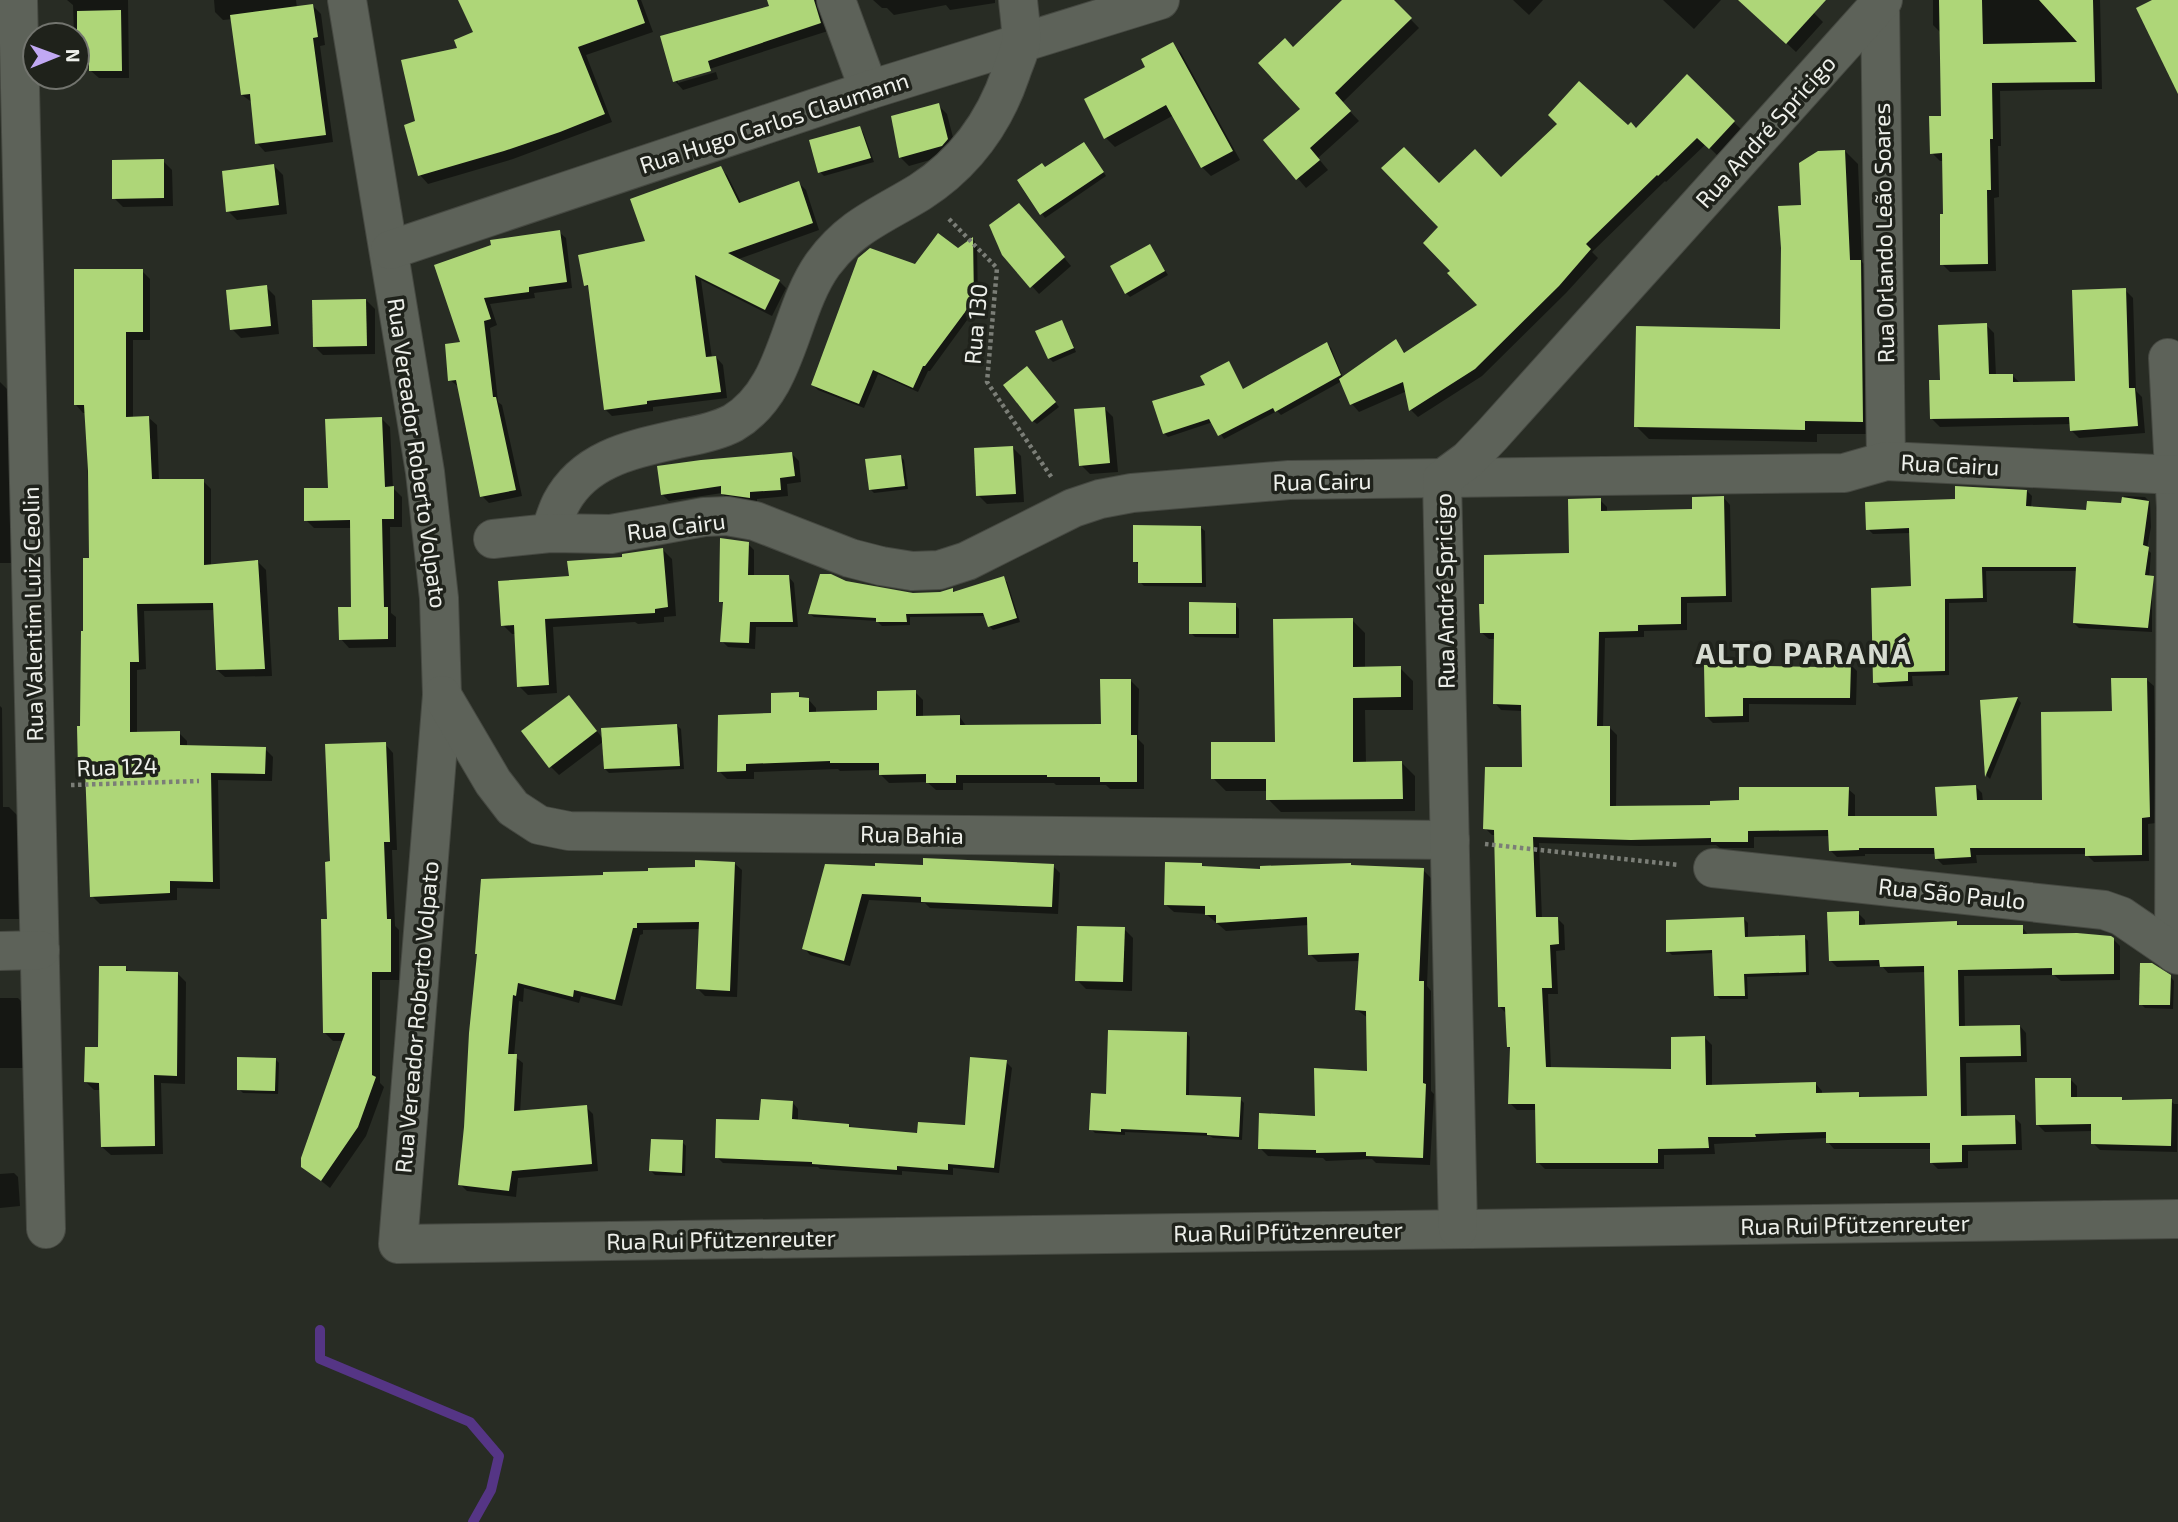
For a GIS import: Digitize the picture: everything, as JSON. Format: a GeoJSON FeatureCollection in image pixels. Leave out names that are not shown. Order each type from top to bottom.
{"type":"FeatureCollection","features":[{"type":"Feature","properties":{"kind":"street","name":"Rua Valentim Luiz Ceolin"},"geometry":{"type":"LineString","coordinates":[[18,0],[16,662],[36,786],[46,1228]]}},
{"type":"Feature","properties":{"kind":"street","name":"Rua Vereador Roberto Volpato"},"geometry":{"type":"LineString","coordinates":[[347,0],[415,406],[439,598],[442,695],[398,1244]]}},
{"type":"Feature","properties":{"kind":"street"},"geometry":{"type":"LineString","coordinates":[[836,0],[869,90]]}},
{"type":"Feature","properties":{"kind":"street"},"geometry":{"type":"LineString","coordinates":[[550,533],[560,505],[575,482],[597,465],[625,452],[706,433],[733,423],[752,407],[768,387],[779,366],[807,292],[838,244],[856,229],[943,176],[969,150],[988,125],[1002,99],[1021,43],[1018,0]]}},
{"type":"Feature","properties":{"kind":"street","name":"Rua Hugo Carlos Claumann"},"geometry":{"type":"LineString","coordinates":[[390,250],[869,90],[1160,0]]}},
{"type":"Feature","properties":{"kind":"street","name":"Rua Orlando Leão Soares"},"geometry":{"type":"LineString","coordinates":[[1881,2],[1886,461]]}},
{"type":"Feature","properties":{"kind":"street","name":"Rua André Spricigo"},"geometry":{"type":"LineString","coordinates":[[1458,1229],[1442,479],[1468,460],[1492,435],[1881,2]]}},
{"type":"Feature","properties":{"kind":"street"},"geometry":{"type":"LineString","coordinates":[[2168,358],[2176,475],[2176,954]]}},
{"type":"Feature","properties":{"kind":"street","name":"Rua Cairu"},"geometry":{"type":"LineString","coordinates":[[493,539],[550,533],[611,534],[704,517],[727,516],[755,521],[850,558],[881,566],[912,571],[939,570],[967,561],[1073,508],[1100,499],[1132,493],[1261,482],[1844,473],[1886,461],[2176,475]]}},
{"type":"Feature","properties":{"kind":"street","name":"Rua Bahia"},"geometry":{"type":"LineString","coordinates":[[442,695],[493,782],[513,808],[539,825],[569,831],[1450,840]]}},
{"type":"Feature","properties":{"kind":"street","name":"Rua São Paulo"},"geometry":{"type":"LineString","coordinates":[[1713,868],[2104,910],[2121,916],[2176,954]]}},
{"type":"Feature","properties":{"kind":"street"},"geometry":{"type":"LineString","coordinates":[[0,951],[40,950]]}},
{"type":"Feature","properties":{"kind":"street","name":"Rua Rui Pfützenreuter"},"geometry":{"type":"LineString","coordinates":[[398,1244],[2178,1219]]}},
{"type":"Feature","properties":{"kind":"path","name":"Rua 130"},"geometry":{"type":"LineString","coordinates":[[921,191],[997,268],[987,382],[1073,508]]}},
{"type":"Feature","properties":{"kind":"path","name":"Rua 124"},"geometry":{"type":"LineString","coordinates":[[36,786],[199,781]]}},
{"type":"Feature","properties":{"kind":"path"},"geometry":{"type":"LineString","coordinates":[[1450,840],[1713,868]]}},
{"type":"Feature","properties":{"kind":"building"},"geometry":{"type":"Polygon","coordinates":[[[458,0],[637,0],[645,23],[578,47],[605,114],[504,151],[418,176],[404,125],[415,121],[401,60],[457,48],[454,40],[473,32],[458,0]]]}},
{"type":"Feature","properties":{"kind":"building"},"geometry":{"type":"Polygon","coordinates":[[[767,0],[814,0],[821,23],[708,61],[711,71],[673,82],[660,36],[769,6],[767,0]]]}},
{"type":"Feature","properties":{"kind":"building"},"geometry":{"type":"Polygon","coordinates":[[[1342,0],[1394,0],[1412,18],[1335,93],[1351,111],[1310,148],[1320,160],[1296,180],[1263,140],[1300,109],[1258,63],[1285,38],[1293,47],[1342,0]]]}},
{"type":"Feature","properties":{"kind":"building"},"geometry":{"type":"Polygon","coordinates":[[[1738,0],[1826,0],[1786,44],[1738,0]]]}},
{"type":"Feature","properties":{"kind":"building"},"geometry":{"type":"Polygon","coordinates":[[[1939,0],[1982,0],[1983,44],[2077,42],[2039,0],[2093,0],[2095,82],[1992,83],[1991,190],[1987,190],[1988,264],[1940,265],[1942,153],[1930,154],[1929,116],[1941,116],[1939,0]]]}},
{"type":"Feature","properties":{"kind":"building"},"geometry":{"type":"Polygon","coordinates":[[[2152,0],[2178,0],[2178,94],[2136,8],[2152,0]]]}},
{"type":"Feature","properties":{"kind":"building"},"geometry":{"type":"Polygon","coordinates":[[[313,4],[318,37],[313,38],[326,135],[255,144],[250,94],[241,95],[230,15],[313,4]]]}},
{"type":"Feature","properties":{"kind":"building"},"geometry":{"type":"Polygon","coordinates":[[[121,10],[122,71],[91,71],[91,21],[77,21],[77,11],[121,10]]]}},
{"type":"Feature","properties":{"kind":"building"},"geometry":{"type":"Polygon","coordinates":[[[1173,42],[1233,151],[1201,168],[1166,105],[1104,139],[1084,99],[1145,67],[1141,59],[1173,42]]]}},
{"type":"Feature","properties":{"kind":"building"},"geometry":{"type":"Polygon","coordinates":[[[1687,74],[1735,121],[1709,149],[1697,138],[1657,175],[1586,244],[1591,249],[1559,286],[1475,369],[1409,411],[1403,382],[1350,405],[1339,379],[1396,339],[1404,353],[1477,305],[1423,243],[1438,227],[1381,168],[1404,147],[1439,183],[1475,149],[1501,177],[1557,124],[1548,115],[1579,81],[1628,125],[1631,122],[1636,128],[1687,74]]]}},
{"type":"Feature","properties":{"kind":"building"},"geometry":{"type":"Polygon","coordinates":[[[939,103],[948,139],[942,146],[899,158],[891,116],[939,103]]]}},
{"type":"Feature","properties":{"kind":"building"},"geometry":{"type":"Polygon","coordinates":[[[860,126],[871,158],[818,173],[809,140],[860,126]]]}},
{"type":"Feature","properties":{"kind":"building"},"geometry":{"type":"Polygon","coordinates":[[[1084,142],[1104,172],[1040,215],[1017,180],[1042,163],[1045,167],[1084,142]]]}},
{"type":"Feature","properties":{"kind":"building"},"geometry":{"type":"Polygon","coordinates":[[[1845,150],[1850,260],[1861,260],[1863,422],[1805,421],[1805,430],[1634,427],[1636,326],[1780,329],[1781,248],[1778,206],[1801,205],[1799,163],[1818,151],[1845,150]]]}},
{"type":"Feature","properties":{"kind":"building"},"geometry":{"type":"Polygon","coordinates":[[[164,159],[164,198],[112,199],[112,160],[164,159]]]}},
{"type":"Feature","properties":{"kind":"building"},"geometry":{"type":"Polygon","coordinates":[[[274,164],[279,205],[226,212],[222,171],[274,164]]]}},
{"type":"Feature","properties":{"kind":"building"},"geometry":{"type":"Polygon","coordinates":[[[721,166],[739,203],[799,181],[813,223],[728,253],[780,280],[765,310],[695,275],[706,357],[716,356],[721,392],[647,401],[647,404],[604,410],[588,285],[584,286],[578,255],[645,241],[630,199],[721,166]]]}},
{"type":"Feature","properties":{"kind":"building"},"geometry":{"type":"Polygon","coordinates":[[[1019,203],[1065,257],[1030,288],[1002,255],[989,225],[1019,203]]]}},
{"type":"Feature","properties":{"kind":"building"},"geometry":{"type":"Polygon","coordinates":[[[560,230],[567,282],[529,287],[529,292],[484,298],[491,319],[484,321],[493,397],[496,397],[516,490],[480,497],[456,380],[448,381],[445,344],[460,342],[434,265],[491,245],[490,240],[560,230]]]}},
{"type":"Feature","properties":{"kind":"building"},"geometry":{"type":"Polygon","coordinates":[[[938,233],[958,248],[973,237],[974,300],[923,366],[913,388],[873,370],[859,404],[811,385],[858,258],[870,248],[915,264],[938,233]]]}},
{"type":"Feature","properties":{"kind":"building"},"geometry":{"type":"Polygon","coordinates":[[[1150,244],[1165,271],[1125,294],[1110,266],[1150,244]]]}},
{"type":"Feature","properties":{"kind":"building"},"geometry":{"type":"Polygon","coordinates":[[[74,269],[143,269],[143,332],[126,332],[126,417],[149,416],[152,479],[204,479],[204,565],[258,560],[265,669],[216,670],[213,603],[137,604],[139,662],[130,662],[130,732],[180,731],[180,745],[266,747],[265,774],[211,773],[213,882],[170,881],[170,893],[90,897],[85,769],[78,770],[77,726],[80,726],[83,558],[89,558],[88,471],[84,405],[74,405],[74,269]]]}},
{"type":"Feature","properties":{"kind":"building"},"geometry":{"type":"Polygon","coordinates":[[[267,285],[271,326],[230,330],[226,290],[267,285]]]}},
{"type":"Feature","properties":{"kind":"building"},"geometry":{"type":"Polygon","coordinates":[[[2126,288],[2129,388],[2135,388],[2138,426],[2070,431],[2069,417],[1930,419],[1929,380],[1940,380],[1938,325],[1987,323],[1989,374],[2013,374],[2013,382],[2075,381],[2072,290],[2126,288]]]}},
{"type":"Feature","properties":{"kind":"building"},"geometry":{"type":"Polygon","coordinates":[[[366,299],[367,346],[313,347],[312,300],[366,299]]]}},
{"type":"Feature","properties":{"kind":"building"},"geometry":{"type":"Polygon","coordinates":[[[1062,320],[1074,348],[1048,359],[1035,331],[1062,320]]]}},
{"type":"Feature","properties":{"kind":"building"},"geometry":{"type":"Polygon","coordinates":[[[1327,342],[1341,375],[1275,412],[1273,408],[1218,436],[1209,419],[1163,434],[1152,401],[1205,385],[1200,376],[1229,361],[1243,389],[1327,342]]]}},
{"type":"Feature","properties":{"kind":"building"},"geometry":{"type":"Polygon","coordinates":[[[1027,366],[1056,402],[1032,422],[1003,385],[1027,366]]]}},
{"type":"Feature","properties":{"kind":"building"},"geometry":{"type":"Polygon","coordinates":[[[1105,407],[1110,463],[1079,466],[1074,409],[1105,407]]]}},
{"type":"Feature","properties":{"kind":"building"},"geometry":{"type":"Polygon","coordinates":[[[382,417],[385,487],[394,486],[394,519],[382,519],[384,607],[388,607],[388,639],[339,640],[338,607],[351,607],[350,520],[304,521],[304,488],[328,488],[325,419],[382,417]]]}},
{"type":"Feature","properties":{"kind":"building"},"geometry":{"type":"Polygon","coordinates":[[[1013,446],[1016,494],[976,496],[974,448],[1013,446]]]}},
{"type":"Feature","properties":{"kind":"building"},"geometry":{"type":"Polygon","coordinates":[[[792,452],[795,476],[780,478],[781,490],[750,492],[750,498],[721,494],[721,486],[661,495],[657,466],[792,452]]]}},
{"type":"Feature","properties":{"kind":"building"},"geometry":{"type":"Polygon","coordinates":[[[901,455],[905,486],[869,490],[865,459],[901,455]]]}},
{"type":"Feature","properties":{"kind":"building"},"geometry":{"type":"Polygon","coordinates":[[[1955,486],[2027,490],[2026,506],[2086,510],[2087,501],[2121,503],[2122,497],[2149,501],[2143,545],[2149,547],[2145,575],[2154,576],[2148,628],[2073,623],[2076,567],[1982,567],[1983,598],[1945,599],[1945,671],[1908,672],[1908,681],[1873,683],[1871,588],[1911,586],[1909,528],[1866,530],[1865,502],[1955,499],[1955,486]]]}},
{"type":"Feature","properties":{"kind":"building"},"geometry":{"type":"Polygon","coordinates":[[[1724,496],[1726,596],[1681,597],[1681,624],[1638,625],[1638,631],[1599,632],[1597,726],[1610,726],[1610,806],[1710,805],[1710,801],[1739,800],[1739,787],[1849,787],[1848,816],[1937,816],[1935,787],[1976,785],[1977,800],[2042,800],[2041,712],[2112,711],[2111,678],[2147,678],[2150,817],[2142,818],[2142,855],[2085,856],[2085,848],[1970,848],[1971,857],[1935,859],[1934,848],[1859,848],[1829,851],[1828,830],[1748,831],[1748,842],[1711,842],[1711,838],[1631,840],[1533,837],[1536,917],[1558,917],[1559,944],[1550,945],[1552,988],[1542,988],[1546,1067],[1671,1069],[1671,1037],[1705,1036],[1706,1085],[1816,1082],[1816,1093],[1859,1092],[1859,1097],[1927,1096],[1924,966],[1880,967],[1879,960],[1829,961],[1827,912],[1859,911],[1859,925],[1957,921],[1957,925],[2023,925],[2023,934],[2077,933],[2111,936],[2114,938],[2114,974],[2052,975],[2052,968],[1958,970],[1959,1026],[2020,1025],[2021,1056],[1960,1057],[1961,1116],[2015,1115],[2016,1144],[1962,1145],[1962,1162],[1930,1163],[1930,1143],[1826,1143],[1826,1132],[1755,1134],[1756,1137],[1708,1137],[1709,1148],[1658,1149],[1658,1163],[1536,1163],[1535,1104],[1508,1104],[1510,1047],[1507,1047],[1505,1007],[1498,1007],[1494,830],[1483,829],[1485,767],[1522,767],[1521,705],[1493,704],[1494,633],[1480,633],[1479,604],[1484,604],[1484,555],[1569,553],[1568,499],[1601,498],[1601,511],[1692,509],[1692,497],[1724,496]]]}},
{"type":"Feature","properties":{"kind":"building"},"geometry":{"type":"Polygon","coordinates":[[[1133,525],[1201,526],[1202,583],[1138,583],[1138,562],[1133,562],[1133,525]]]}},
{"type":"Feature","properties":{"kind":"building"},"geometry":{"type":"Polygon","coordinates":[[[720,538],[749,542],[748,575],[789,575],[793,622],[750,622],[749,643],[720,642],[723,602],[719,602],[720,538]]]}},
{"type":"Feature","properties":{"kind":"building"},"geometry":{"type":"Polygon","coordinates":[[[663,548],[668,607],[655,609],[655,613],[545,619],[549,685],[517,687],[514,625],[501,626],[498,581],[569,576],[567,561],[622,557],[622,554],[663,548]]]}},
{"type":"Feature","properties":{"kind":"building"},"geometry":{"type":"Polygon","coordinates":[[[820,574],[831,574],[846,581],[913,593],[940,592],[953,588],[953,592],[1004,576],[1017,618],[988,627],[983,613],[906,614],[907,622],[876,622],[876,618],[808,614],[820,574]]]}},
{"type":"Feature","properties":{"kind":"building"},"geometry":{"type":"Polygon","coordinates":[[[1189,602],[1236,603],[1236,634],[1189,634],[1189,602]]]}},
{"type":"Feature","properties":{"kind":"building"},"geometry":{"type":"Polygon","coordinates":[[[1353,618],[1353,667],[1401,666],[1401,697],[1353,698],[1353,762],[1402,761],[1403,799],[1266,800],[1266,779],[1211,779],[1211,742],[1275,742],[1273,619],[1353,618]]]}},
{"type":"Feature","properties":{"kind":"building"},"geometry":{"type":"Polygon","coordinates":[[[1822,663],[1851,663],[1850,698],[1743,698],[1743,716],[1705,717],[1704,665],[1822,667],[1822,663]]]}},
{"type":"Feature","properties":{"kind":"building"},"geometry":{"type":"Polygon","coordinates":[[[1100,679],[1131,679],[1131,735],[1137,735],[1137,782],[1100,782],[1100,777],[956,775],[956,783],[926,783],[926,774],[879,775],[879,763],[830,761],[746,764],[746,771],[717,772],[718,715],[771,713],[771,693],[799,692],[799,697],[809,698],[809,712],[877,710],[877,691],[916,690],[916,716],[960,715],[960,725],[1101,724],[1100,679]]]}},
{"type":"Feature","properties":{"kind":"building"},"geometry":{"type":"Polygon","coordinates":[[[569,695],[597,731],[549,768],[521,731],[569,695]]]}},
{"type":"Feature","properties":{"kind":"building"},"geometry":{"type":"Polygon","coordinates":[[[2018,697],[1985,777],[1980,700],[2018,697]]]}},
{"type":"Feature","properties":{"kind":"building"},"geometry":{"type":"Polygon","coordinates":[[[677,724],[680,766],[604,769],[601,728],[677,724]]]}},
{"type":"Feature","properties":{"kind":"building"},"geometry":{"type":"Polygon","coordinates":[[[386,742],[390,842],[384,842],[387,919],[391,919],[391,972],[372,972],[372,1075],[376,1077],[358,1127],[321,1181],[301,1167],[301,1158],[345,1033],[323,1033],[321,919],[327,919],[325,862],[330,861],[325,744],[386,742]]]}},
{"type":"Feature","properties":{"kind":"building"},"geometry":{"type":"Polygon","coordinates":[[[923,858],[1054,864],[1052,907],[921,902],[921,897],[862,894],[844,961],[802,949],[825,864],[923,865],[923,858]]]}},
{"type":"Feature","properties":{"kind":"building"},"geometry":{"type":"Polygon","coordinates":[[[695,860],[735,862],[730,991],[696,989],[699,922],[637,923],[637,928],[633,928],[615,1000],[574,990],[573,997],[518,983],[516,996],[513,995],[508,1054],[517,1054],[514,1111],[587,1105],[592,1164],[512,1171],[509,1191],[458,1185],[481,879],[603,875],[603,872],[648,871],[648,868],[695,867],[695,860]]]}},
{"type":"Feature","properties":{"kind":"building"},"geometry":{"type":"Polygon","coordinates":[[[1165,862],[1260,869],[1260,866],[1351,863],[1424,868],[1419,981],[1424,981],[1423,1083],[1426,1084],[1423,1158],[1366,1156],[1366,1152],[1316,1153],[1316,1150],[1258,1149],[1259,1113],[1315,1116],[1314,1068],[1367,1071],[1366,1011],[1355,1010],[1359,953],[1308,955],[1307,917],[1216,923],[1216,915],[1205,915],[1205,906],[1164,905],[1165,862]]]}},
{"type":"Feature","properties":{"kind":"building"},"geometry":{"type":"Polygon","coordinates":[[[1744,917],[1745,937],[1805,935],[1806,972],[1744,974],[1745,996],[1714,996],[1712,950],[1666,952],[1666,920],[1744,917]]]}},
{"type":"Feature","properties":{"kind":"building"},"geometry":{"type":"Polygon","coordinates":[[[1077,926],[1125,927],[1123,982],[1075,981],[1077,926]]]}},
{"type":"Feature","properties":{"kind":"building"},"geometry":{"type":"Polygon","coordinates":[[[2140,963],[2152,963],[2171,975],[2170,1005],[2139,1005],[2140,963]]]}},
{"type":"Feature","properties":{"kind":"building"},"geometry":{"type":"Polygon","coordinates":[[[99,966],[126,966],[126,971],[178,972],[177,1076],[154,1075],[155,1146],[101,1147],[99,1083],[84,1082],[85,1047],[98,1047],[99,966]]]}},
{"type":"Feature","properties":{"kind":"building"},"geometry":{"type":"Polygon","coordinates":[[[1108,1030],[1187,1032],[1186,1095],[1241,1097],[1239,1137],[1207,1133],[1089,1130],[1091,1093],[1106,1094],[1108,1030]]]}},
{"type":"Feature","properties":{"kind":"building"},"geometry":{"type":"Polygon","coordinates":[[[237,1057],[276,1058],[275,1091],[237,1090],[237,1057]]]}},
{"type":"Feature","properties":{"kind":"building"},"geometry":{"type":"Polygon","coordinates":[[[970,1057],[1007,1060],[994,1168],[948,1164],[948,1170],[897,1166],[897,1170],[812,1162],[715,1158],[716,1119],[759,1120],[761,1099],[793,1101],[792,1119],[849,1124],[849,1127],[917,1133],[918,1122],[965,1125],[970,1057]]]}},
{"type":"Feature","properties":{"kind":"building"},"geometry":{"type":"Polygon","coordinates":[[[2035,1078],[2071,1078],[2071,1097],[2172,1099],[2171,1146],[2091,1144],[2091,1124],[2036,1125],[2035,1078]]]}},
{"type":"Feature","properties":{"kind":"building"},"geometry":{"type":"Polygon","coordinates":[[[651,1139],[683,1140],[682,1173],[649,1171],[651,1139]]]}},
{"type":"Feature","properties":{"kind":"waterway"},"geometry":{"type":"LineString","coordinates":[[320,1330],[320,1359],[470,1422],[499,1456],[491,1490],[473,1522]]}},
{"type":"Feature","properties":{"kind":"district","name":"ALTO PARANÁ"},"geometry":{"type":"Point","coordinates":[1804,652]}}]}
